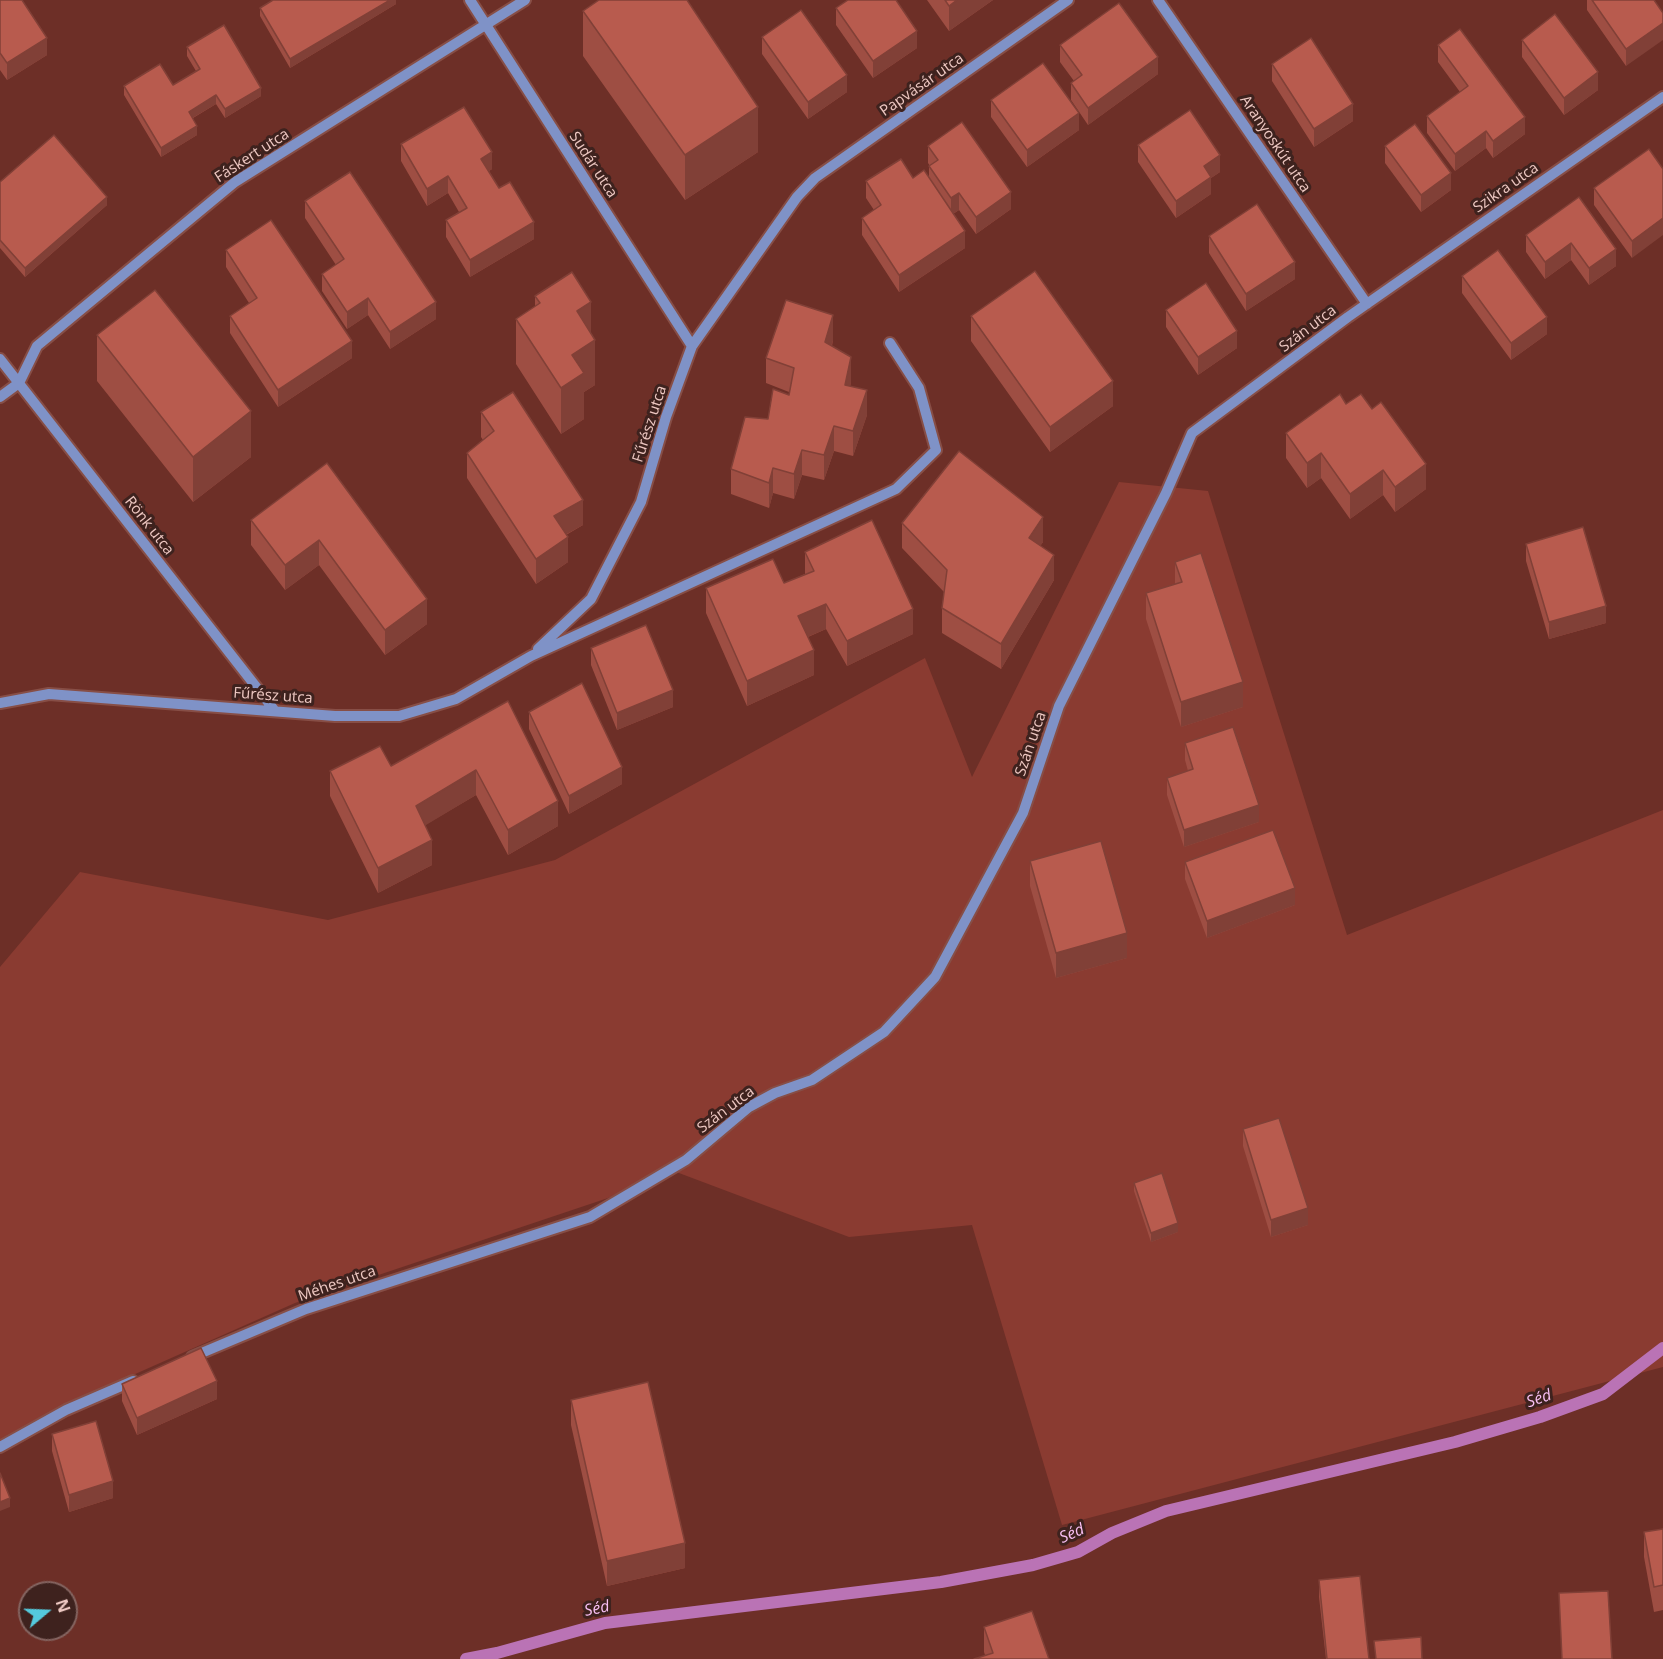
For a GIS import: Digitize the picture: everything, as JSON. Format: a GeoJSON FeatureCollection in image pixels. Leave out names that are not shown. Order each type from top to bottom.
{"type":"FeatureCollection","features":[{"type":"Feature","properties":{"kind":"street","name":"Sudár utca"},"geometry":{"type":"LineString","coordinates":[[470,0],[692,346]]}},
{"type":"Feature","properties":{"kind":"street","name":"Fáskert utca"},"geometry":{"type":"LineString","coordinates":[[0,397],[19,383],[37,346],[235,183],[525,0]]}},
{"type":"Feature","properties":{"kind":"street","name":"Papvásár utca"},"geometry":{"type":"LineString","coordinates":[[797,197],[815,178],[1068,0]]}},
{"type":"Feature","properties":{"kind":"street","name":"Aranyoskút utca"},"geometry":{"type":"LineString","coordinates":[[1158,0],[1367,304]]}},
{"type":"Feature","properties":{"kind":"street","name":"Szikra utca"},"geometry":{"type":"LineString","coordinates":[[1367,304],[1663,97]]}},
{"type":"Feature","properties":{"kind":"street","name":"Fűrész utca"},"geometry":{"type":"LineString","coordinates":[[531,656],[591,598],[641,502],[666,417],[692,346],[797,197]]}},
{"type":"Feature","properties":{"kind":"street","name":"Szán utca"},"geometry":{"type":"LineString","coordinates":[[686,1160],[749,1107],[775,1093],[812,1080],[884,1032],[935,977],[1023,813],[1059,706],[1166,493],[1192,433],[1367,304]]}},
{"type":"Feature","properties":{"kind":"street","name":"Fűrész utca"},"geometry":{"type":"LineString","coordinates":[[0,703],[49,694],[335,716],[399,716],[456,699],[531,656],[896,489],[936,450],[919,388],[890,343]]}},
{"type":"Feature","properties":{"kind":"street","name":"Rönk utca"},"geometry":{"type":"LineString","coordinates":[[0,359],[275,711]]}},
{"type":"Feature","properties":{"kind":"street","name":"Méhes utca"},"geometry":{"type":"LineString","coordinates":[[186,1359],[306,1309],[590,1217],[686,1160]]}},
{"type":"Feature","properties":{"kind":"street"},"geometry":{"type":"LineString","coordinates":[[0,1447],[66,1410],[142,1378]]}},
{"type":"Feature","properties":{"kind":"shaded area"},"geometry":{"type":"Polygon","coordinates":[[[1119,482],[1208,491],[1347,935],[1663,810],[1663,1367],[1062,1525],[972,1225],[849,1237],[663,1167],[611,1197],[295,1303],[52,1411],[0,1442],[0,967],[80,872],[328,920],[555,860],[925,658],[972,777],[1119,482]]]}},
{"type":"Feature","properties":{"kind":"building"},"geometry":{"type":"Polygon","coordinates":[[[0,0],[22,0],[47,38],[7,63],[0,53],[0,0]]]}},
{"type":"Feature","properties":{"kind":"building"},"geometry":{"type":"Polygon","coordinates":[[[273,0],[390,0],[290,59],[260,8],[273,0]]]}},
{"type":"Feature","properties":{"kind":"building"},"geometry":{"type":"Polygon","coordinates":[[[599,0],[687,0],[758,107],[685,155],[583,11],[599,0]]]}},
{"type":"Feature","properties":{"kind":"building"},"geometry":{"type":"Polygon","coordinates":[[[848,0],[896,0],[917,31],[873,61],[836,8],[848,0]]]}},
{"type":"Feature","properties":{"kind":"building"},"geometry":{"type":"Polygon","coordinates":[[[945,0],[957,0],[949,6],[945,0]]]}},
{"type":"Feature","properties":{"kind":"building"},"geometry":{"type":"Polygon","coordinates":[[[1592,0],[1654,0],[1663,13],[1663,23],[1626,49],[1592,0]]]}},
{"type":"Feature","properties":{"kind":"building"},"geometry":{"type":"Polygon","coordinates":[[[1119,3],[1158,57],[1088,108],[1071,83],[1082,75],[1060,45],[1119,3]]]}},
{"type":"Feature","properties":{"kind":"building"},"geometry":{"type":"Polygon","coordinates":[[[801,10],[847,75],[808,102],[762,37],[801,10]]]}},
{"type":"Feature","properties":{"kind":"building"},"geometry":{"type":"Polygon","coordinates":[[[1555,14],[1598,72],[1564,98],[1522,40],[1555,14]]]}},
{"type":"Feature","properties":{"kind":"building"},"geometry":{"type":"Polygon","coordinates":[[[224,25],[261,88],[225,109],[216,95],[189,112],[197,126],[161,148],[124,86],[160,64],[173,85],[200,69],[187,47],[224,25]]]}},
{"type":"Feature","properties":{"kind":"building"},"geometry":{"type":"Polygon","coordinates":[[[1460,29],[1525,117],[1493,141],[1486,131],[1455,154],[1427,116],[1468,86],[1438,45],[1460,29]]]}},
{"type":"Feature","properties":{"kind":"building"},"geometry":{"type":"Polygon","coordinates":[[[1311,38],[1353,104],[1314,129],[1272,64],[1311,38]]]}},
{"type":"Feature","properties":{"kind":"building"},"geometry":{"type":"Polygon","coordinates":[[[1043,63],[1079,113],[1027,150],[991,100],[1043,63]]]}},
{"type":"Feature","properties":{"kind":"building"},"geometry":{"type":"Polygon","coordinates":[[[464,107],[492,152],[481,159],[499,188],[510,182],[534,222],[470,260],[446,220],[467,208],[448,176],[427,189],[401,144],[464,107]]]}},
{"type":"Feature","properties":{"kind":"building"},"geometry":{"type":"Polygon","coordinates":[[[1190,110],[1220,155],[1204,166],[1211,177],[1176,201],[1138,145],[1190,110]]]}},
{"type":"Feature","properties":{"kind":"building"},"geometry":{"type":"Polygon","coordinates":[[[962,122],[1011,192],[976,217],[959,193],[951,198],[929,166],[938,160],[928,146],[962,122]]]}},
{"type":"Feature","properties":{"kind":"building"},"geometry":{"type":"Polygon","coordinates":[[[1415,124],[1451,173],[1421,195],[1385,146],[1415,124]]]}},
{"type":"Feature","properties":{"kind":"building"},"geometry":{"type":"Polygon","coordinates":[[[54,135],[107,197],[25,268],[0,240],[0,182],[54,135]]]}},
{"type":"Feature","properties":{"kind":"building"},"geometry":{"type":"Polygon","coordinates":[[[1649,149],[1663,169],[1663,218],[1632,241],[1594,188],[1649,149]]]}},
{"type":"Feature","properties":{"kind":"building"},"geometry":{"type":"Polygon","coordinates":[[[901,159],[913,178],[924,170],[965,231],[899,275],[862,218],[881,205],[866,181],[901,159]]]}},
{"type":"Feature","properties":{"kind":"building"},"geometry":{"type":"Polygon","coordinates":[[[350,172],[436,302],[390,332],[368,298],[347,312],[322,274],[344,259],[305,201],[350,172]]]}},
{"type":"Feature","properties":{"kind":"building"},"geometry":{"type":"Polygon","coordinates":[[[1579,197],[1616,249],[1589,268],[1571,243],[1545,262],[1526,235],[1579,197]]]}},
{"type":"Feature","properties":{"kind":"building"},"geometry":{"type":"Polygon","coordinates":[[[1257,204],[1295,262],[1246,294],[1209,236],[1257,204]]]}},
{"type":"Feature","properties":{"kind":"building"},"geometry":{"type":"Polygon","coordinates":[[[271,220],[352,341],[278,390],[230,316],[257,298],[226,250],[271,220]]]}},
{"type":"Feature","properties":{"kind":"building"},"geometry":{"type":"Polygon","coordinates":[[[1498,250],[1547,317],[1511,343],[1462,276],[1498,250]]]}},
{"type":"Feature","properties":{"kind":"building"},"geometry":{"type":"Polygon","coordinates":[[[1035,271],[1113,381],[1050,427],[971,316],[1035,271]]]}},
{"type":"Feature","properties":{"kind":"building"},"geometry":{"type":"Polygon","coordinates":[[[572,272],[591,302],[577,311],[595,340],[572,355],[584,373],[561,388],[516,319],[540,303],[535,296],[572,272]]]}},
{"type":"Feature","properties":{"kind":"building"},"geometry":{"type":"Polygon","coordinates":[[[1206,283],[1237,331],[1198,357],[1166,310],[1206,283]]]}},
{"type":"Feature","properties":{"kind":"building"},"geometry":{"type":"Polygon","coordinates":[[[155,290],[251,411],[193,457],[97,335],[155,290]]]}},
{"type":"Feature","properties":{"kind":"building"},"geometry":{"type":"Polygon","coordinates":[[[786,300],[833,315],[825,342],[851,357],[845,385],[867,390],[853,431],[834,426],[824,455],[802,450],[794,474],[773,468],[769,483],[731,469],[745,417],[768,419],[773,389],[789,395],[794,368],[766,358],[786,300]]]}},
{"type":"Feature","properties":{"kind":"building"},"geometry":{"type":"Polygon","coordinates":[[[513,392],[583,500],[554,516],[568,537],[536,559],[467,453],[494,431],[481,412],[513,392]]]}},
{"type":"Feature","properties":{"kind":"building"},"geometry":{"type":"Polygon","coordinates":[[[1340,394],[1346,404],[1361,394],[1372,409],[1381,402],[1426,464],[1395,487],[1383,470],[1350,494],[1321,453],[1307,463],[1286,433],[1340,394]]]}},
{"type":"Feature","properties":{"kind":"building"},"geometry":{"type":"Polygon","coordinates":[[[959,451],[1043,517],[1029,538],[1054,555],[1001,644],[942,608],[947,570],[902,523],[959,451]]]}},
{"type":"Feature","properties":{"kind":"building"},"geometry":{"type":"Polygon","coordinates":[[[327,463],[427,599],[385,630],[319,540],[285,565],[251,520],[327,463]]]}},
{"type":"Feature","properties":{"kind":"building"},"geometry":{"type":"Polygon","coordinates":[[[872,520],[913,609],[847,641],[826,604],[798,616],[814,650],[747,681],[706,588],[773,559],[784,583],[814,571],[805,552],[872,520]]]}},
{"type":"Feature","properties":{"kind":"building"},"geometry":{"type":"Polygon","coordinates":[[[1583,527],[1606,606],[1549,622],[1526,544],[1583,527]]]}},
{"type":"Feature","properties":{"kind":"building"},"geometry":{"type":"Polygon","coordinates":[[[1201,553],[1243,682],[1181,702],[1146,593],[1182,582],[1175,562],[1201,553]]]}},
{"type":"Feature","properties":{"kind":"building"},"geometry":{"type":"Polygon","coordinates":[[[646,625],[673,690],[617,713],[591,648],[646,625]]]}},
{"type":"Feature","properties":{"kind":"building"},"geometry":{"type":"Polygon","coordinates":[[[582,683],[622,767],[569,796],[529,712],[582,683]]]}},
{"type":"Feature","properties":{"kind":"building"},"geometry":{"type":"Polygon","coordinates":[[[508,701],[558,801],[508,830],[476,770],[416,806],[432,840],[378,868],[330,771],[380,746],[391,766],[508,701]]]}},
{"type":"Feature","properties":{"kind":"building"},"geometry":{"type":"Polygon","coordinates":[[[1233,727],[1259,805],[1184,830],[1167,778],[1193,769],[1185,743],[1233,727]]]}},
{"type":"Feature","properties":{"kind":"building"},"geometry":{"type":"Polygon","coordinates":[[[1273,830],[1295,888],[1207,921],[1185,862],[1273,830]]]}},
{"type":"Feature","properties":{"kind":"building"},"geometry":{"type":"Polygon","coordinates":[[[1101,841],[1127,933],[1056,953],[1030,861],[1101,841]]]}},
{"type":"Feature","properties":{"kind":"building"},"geometry":{"type":"Polygon","coordinates":[[[1279,1118],[1308,1208],[1271,1220],[1243,1129],[1279,1118]]]}},
{"type":"Feature","properties":{"kind":"building"},"geometry":{"type":"Polygon","coordinates":[[[1162,1173],[1178,1223],[1151,1233],[1134,1183],[1162,1173]]]}},
{"type":"Feature","properties":{"kind":"building"},"geometry":{"type":"Polygon","coordinates":[[[201,1348],[217,1381],[137,1418],[122,1384],[201,1348]]]}},
{"type":"Feature","properties":{"kind":"building"},"geometry":{"type":"Polygon","coordinates":[[[648,1382],[685,1543],[607,1561],[571,1400],[648,1382]]]}},
{"type":"Feature","properties":{"kind":"building"},"geometry":{"type":"Polygon","coordinates":[[[96,1421],[113,1481],[69,1495],[52,1434],[96,1421]]]}},
{"type":"Feature","properties":{"kind":"building"},"geometry":{"type":"Polygon","coordinates":[[[0,1473],[10,1498],[0,1502],[0,1473]]]}},
{"type":"Feature","properties":{"kind":"building"},"geometry":{"type":"Polygon","coordinates":[[[1663,1529],[1663,1585],[1654,1587],[1644,1532],[1663,1529]]]}},
{"type":"Feature","properties":{"kind":"building"},"geometry":{"type":"Polygon","coordinates":[[[1360,1576],[1369,1659],[1327,1659],[1319,1580],[1360,1576]]]}},
{"type":"Feature","properties":{"kind":"building"},"geometry":{"type":"Polygon","coordinates":[[[1608,1591],[1612,1659],[1562,1659],[1559,1593],[1608,1591]]]}},
{"type":"Feature","properties":{"kind":"building"},"geometry":{"type":"Polygon","coordinates":[[[1032,1611],[1049,1659],[974,1659],[993,1653],[984,1627],[1032,1611]]]}},
{"type":"Feature","properties":{"kind":"building"},"geometry":{"type":"Polygon","coordinates":[[[1421,1637],[1422,1659],[1376,1659],[1374,1641],[1421,1637]]]}},
{"type":"Feature","properties":{"kind":"waterway","name":"Séd"},"geometry":{"type":"LineString","coordinates":[[466,1659],[497,1653],[605,1623],[941,1582],[1033,1565],[1078,1552],[1112,1533],[1166,1511],[1455,1442],[1540,1417],[1603,1394],[1663,1348]]}}]}
